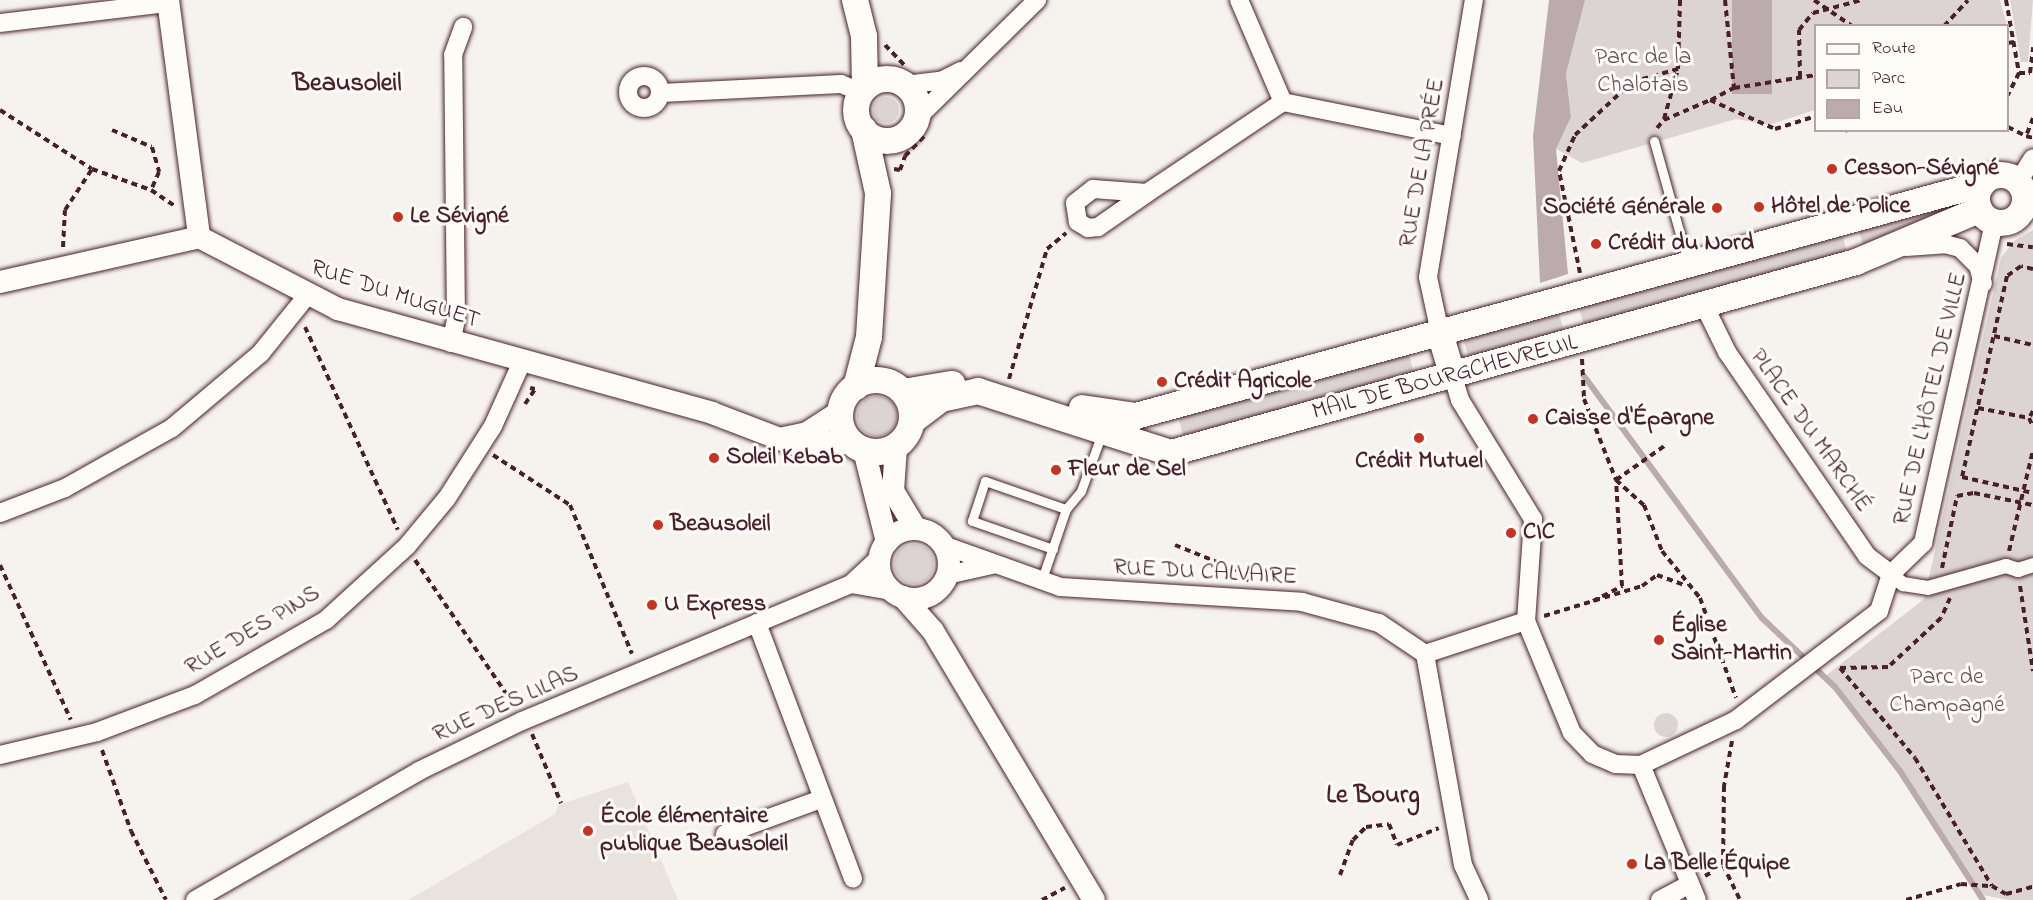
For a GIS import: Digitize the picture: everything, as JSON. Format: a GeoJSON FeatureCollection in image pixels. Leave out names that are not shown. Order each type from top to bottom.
{"type":"FeatureCollection","features":[{"type":"Feature","properties":{"kind":"main road"},"geometry":{"type":"LineString","coordinates":[[855,0],[864,36],[863,90],[856,112],[864,130],[878,193],[869,337],[856,387],[841,411],[842,428],[858,446],[896,447],[912,421],[896,387],[876,365],[869,337]]}},
{"type":"Feature","properties":{"kind":"main road"},"geometry":{"type":"LineString","coordinates":[[864,36],[898,82],[916,100],[910,127],[878,193]]}},
{"type":"Feature","properties":{"kind":"main road"},"geometry":{"type":"LineString","coordinates":[[863,90],[898,82]]}},
{"type":"Feature","properties":{"kind":"main road"},"geometry":{"type":"LineString","coordinates":[[864,130],[883,140],[910,127]]}},
{"type":"Feature","properties":{"kind":"main road","name":"MAIL DE BOURGCHEVREUIL"},"geometry":{"type":"LineString","coordinates":[[896,387],[983,378],[1008,383],[1103,415],[1136,416],[1982,184],[1999,175],[2026,195],[2015,219],[1889,249],[1577,342],[1171,453],[978,391],[941,399],[912,421]]}},
{"type":"Feature","properties":{"kind":"main road"},"geometry":{"type":"LineString","coordinates":[[1982,184],[1987,225]]}},
{"type":"Feature","properties":{"kind":"main road"},"geometry":{"type":"LineString","coordinates":[[1440,333],[1453,377]]}},
{"type":"Feature","properties":{"kind":"main road"},"geometry":{"type":"LineString","coordinates":[[856,387],[896,387]]}},
{"type":"Feature","properties":{"kind":"street"},"geometry":{"type":"LineString","coordinates":[[910,127],[965,68],[1037,0]]}},
{"type":"Feature","properties":{"kind":"street"},"geometry":{"type":"LineString","coordinates":[[1239,0],[1283,102]]}},
{"type":"Feature","properties":{"kind":"street","name":"RUE DE LA PRÉE"},"geometry":{"type":"LineString","coordinates":[[1440,333],[1428,277],[1474,0]]}},
{"type":"Feature","properties":{"kind":"street"},"geometry":{"type":"LineString","coordinates":[[0,23],[168,2],[193,206],[199,237],[0,282]]}},
{"type":"Feature","properties":{"kind":"street"},"geometry":{"type":"LineString","coordinates":[[451,343],[456,320],[453,55],[463,27]]}},
{"type":"Feature","properties":{"kind":"street"},"geometry":{"type":"LineString","coordinates":[[898,82],[943,80],[965,68]]}},
{"type":"Feature","properties":{"kind":"street"},"geometry":{"type":"LineString","coordinates":[[661,93],[841,84],[863,90]]}},
{"type":"Feature","properties":{"kind":"street"},"geometry":{"type":"LineString","coordinates":[[1147,193],[1093,189],[1081,194],[1075,203],[1078,222],[1098,227],[1283,102],[1452,136]]}},
{"type":"Feature","properties":{"kind":"street"},"geometry":{"type":"LineString","coordinates":[[2026,195],[2033,158]]}},
{"type":"Feature","properties":{"kind":"street","name":"RUE DE L'HÔTEL DE VILLE"},"geometry":{"type":"LineString","coordinates":[[1641,765],[1736,720],[1828,655],[1879,611],[1891,574],[1923,543],[1983,283],[1987,225]]}},
{"type":"Feature","properties":{"kind":"street","name":"RUE DU MUGUET"},"geometry":{"type":"LineString","coordinates":[[199,237],[306,297],[451,343],[519,374],[712,413],[800,446],[858,446]]}},
{"type":"Feature","properties":{"kind":"street"},"geometry":{"type":"LineString","coordinates":[[1889,249],[1945,244],[1960,248],[1978,266],[1983,283]]}},
{"type":"Feature","properties":{"kind":"street"},"geometry":{"type":"LineString","coordinates":[[0,513],[65,488],[172,428],[260,354],[306,297]]}},
{"type":"Feature","properties":{"kind":"street","name":"PLACE DU MARCHÉ"},"geometry":{"type":"LineString","coordinates":[[1704,304],[1727,352],[1854,537],[1891,574]]}},
{"type":"Feature","properties":{"kind":"street","name":"RUE DES PINS"},"geometry":{"type":"LineString","coordinates":[[0,755],[98,732],[195,695],[326,620],[407,546],[447,498],[519,374]]}},
{"type":"Feature","properties":{"kind":"street"},"geometry":{"type":"LineString","coordinates":[[1453,377],[1460,400],[1533,519],[1526,621],[1572,733],[1609,762],[1641,765],[1692,893],[1660,900]]}},
{"type":"Feature","properties":{"kind":"street"},"geometry":{"type":"LineString","coordinates":[[779,438],[807,433],[841,411]]}},
{"type":"Feature","properties":{"kind":"street"},"geometry":{"type":"LineString","coordinates":[[858,446],[884,550],[881,576],[933,631],[1094,900]]}},
{"type":"Feature","properties":{"kind":"street"},"geometry":{"type":"LineString","coordinates":[[896,447],[893,491],[916,529],[943,545],[942,583],[933,631]]}},
{"type":"Feature","properties":{"kind":"street"},"geometry":{"type":"LineString","coordinates":[[884,550],[916,529]]}},
{"type":"Feature","properties":{"kind":"street","name":"RUE DU CALVAIRE"},"geometry":{"type":"LineString","coordinates":[[943,545],[1041,582],[1080,590],[1264,596],[1379,624],[1425,654]]}},
{"type":"Feature","properties":{"kind":"street","name":"RUE DES LILAS"},"geometry":{"type":"LineString","coordinates":[[195,900],[419,771],[522,721],[851,584],[884,550]]}},
{"type":"Feature","properties":{"kind":"street"},"geometry":{"type":"LineString","coordinates":[[851,584],[920,598],[942,583],[992,565]]}},
{"type":"Feature","properties":{"kind":"street"},"geometry":{"type":"LineString","coordinates":[[1891,574],[1903,584],[1939,586],[2033,565]]}},
{"type":"Feature","properties":{"kind":"street"},"geometry":{"type":"LineString","coordinates":[[1479,900],[1463,865],[1459,820],[1425,654],[1526,621]]}},
{"type":"Feature","properties":{"kind":"street"},"geometry":{"type":"LineString","coordinates":[[757,623],[821,799],[853,879]]}},
{"type":"Feature","properties":{"kind":"street"},"geometry":{"type":"LineString","coordinates":[[725,834],[821,799]]}},
{"type":"Feature","properties":{"kind":"lane"},"geometry":{"type":"LineString","coordinates":[[1654,141],[1689,265]]}},
{"type":"Feature","properties":{"kind":"lane"},"geometry":{"type":"LineString","coordinates":[[1041,582],[1066,509],[1081,491],[1103,431]]}},
{"type":"Feature","properties":{"kind":"lane"},"geometry":{"type":"LineString","coordinates":[[1053,549],[972,521],[975,511],[985,482],[1066,509]]}},
{"type":"Feature","properties":{"kind":"path"},"geometry":{"type":"LineString","coordinates":[[1654,141],[1664,120],[1678,69],[1680,0]]}},
{"type":"Feature","properties":{"kind":"path"},"geometry":{"type":"LineString","coordinates":[[1725,0],[1734,88]]}},
{"type":"Feature","properties":{"kind":"path"},"geometry":{"type":"LineString","coordinates":[[1814,0],[1826,11],[1849,24]]}},
{"type":"Feature","properties":{"kind":"path"},"geometry":{"type":"LineString","coordinates":[[1800,77],[1799,30],[1813,13],[1862,0]]}},
{"type":"Feature","properties":{"kind":"path"},"geometry":{"type":"LineString","coordinates":[[1946,24],[1968,0]]}},
{"type":"Feature","properties":{"kind":"path"},"geometry":{"type":"LineString","coordinates":[[2006,0],[2019,73],[2009,91]]}},
{"type":"Feature","properties":{"kind":"path"},"geometry":{"type":"LineString","coordinates":[[2009,43],[2014,42]]}},
{"type":"Feature","properties":{"kind":"path"},"geometry":{"type":"LineString","coordinates":[[2019,73],[2031,73],[2033,47]]}},
{"type":"Feature","properties":{"kind":"path"},"geometry":{"type":"LineString","coordinates":[[1565,299],[1560,282],[1580,276],[1560,171],[1575,135],[1632,82],[1678,69]]}},
{"type":"Feature","properties":{"kind":"path"},"geometry":{"type":"LineString","coordinates":[[1664,120],[1734,88],[1814,75]]}},
{"type":"Feature","properties":{"kind":"path"},"geometry":{"type":"LineString","coordinates":[[1710,100],[1775,129],[1814,116]]}},
{"type":"Feature","properties":{"kind":"path"},"geometry":{"type":"LineString","coordinates":[[0,110],[92,169],[151,190],[179,208],[193,206]]}},
{"type":"Feature","properties":{"kind":"path"},"geometry":{"type":"LineString","coordinates":[[2026,136],[2033,118]]}},
{"type":"Feature","properties":{"kind":"path"},"geometry":{"type":"LineString","coordinates":[[2009,128],[2033,138]]}},
{"type":"Feature","properties":{"kind":"path"},"geometry":{"type":"LineString","coordinates":[[112,130],[152,147],[159,172],[151,190]]}},
{"type":"Feature","properties":{"kind":"path"},"geometry":{"type":"LineString","coordinates":[[62,269],[65,210],[92,169]]}},
{"type":"Feature","properties":{"kind":"path"},"geometry":{"type":"LineString","coordinates":[[1008,383],[1047,249],[1078,222]]}},
{"type":"Feature","properties":{"kind":"path"},"geometry":{"type":"LineString","coordinates":[[1987,225],[2033,247]]}},
{"type":"Feature","properties":{"kind":"path"},"geometry":{"type":"LineString","coordinates":[[2033,268],[2021,266],[2007,276],[1962,477],[2033,492]]}},
{"type":"Feature","properties":{"kind":"path"},"geometry":{"type":"LineString","coordinates":[[1994,336],[2033,345]]}},
{"type":"Feature","properties":{"kind":"path"},"geometry":{"type":"LineString","coordinates":[[1577,342],[1587,374],[1584,399],[1616,480],[1622,585],[1593,601]]}},
{"type":"Feature","properties":{"kind":"path"},"geometry":{"type":"LineString","coordinates":[[519,374],[535,389],[523,407]]}},
{"type":"Feature","properties":{"kind":"path"},"geometry":{"type":"LineString","coordinates":[[1957,403],[2029,418]]}},
{"type":"Feature","properties":{"kind":"path"},"geometry":{"type":"LineString","coordinates":[[2029,418],[2033,411]]}},
{"type":"Feature","properties":{"kind":"path"},"geometry":{"type":"LineString","coordinates":[[2029,418],[2033,428]]}},
{"type":"Feature","properties":{"kind":"path"},"geometry":{"type":"LineString","coordinates":[[1616,480],[1667,444]]}},
{"type":"Feature","properties":{"kind":"path"},"geometry":{"type":"LineString","coordinates":[[496,449],[492,455],[570,505],[629,656],[638,652]]}},
{"type":"Feature","properties":{"kind":"path"},"geometry":{"type":"LineString","coordinates":[[2033,450],[2023,490],[2012,568],[2033,671]]}},
{"type":"Feature","properties":{"kind":"path"},"geometry":{"type":"LineString","coordinates":[[1616,480],[1644,505],[1662,551],[1686,585],[1700,598],[1732,681],[1736,720],[1724,786],[1723,866],[1740,900]]}},
{"type":"Feature","properties":{"kind":"path"},"geometry":{"type":"LineString","coordinates":[[1939,586],[1957,496],[1974,493],[2033,505]]}},
{"type":"Feature","properties":{"kind":"path"},"geometry":{"type":"LineString","coordinates":[[1174,545],[1239,571],[1264,596]]}},
{"type":"Feature","properties":{"kind":"path"},"geometry":{"type":"LineString","coordinates":[[0,565],[70,719],[80,725],[92,722],[98,732],[131,831],[166,900]]}},
{"type":"Feature","properties":{"kind":"path"},"geometry":{"type":"LineString","coordinates":[[1526,621],[1642,586],[1657,575],[1686,585]]}},
{"type":"Feature","properties":{"kind":"path"},"geometry":{"type":"LineString","coordinates":[[1957,583],[1941,618],[1888,667],[1840,668],[1915,758],[1992,886]]}},
{"type":"Feature","properties":{"kind":"path"},"geometry":{"type":"LineString","coordinates":[[522,721],[538,742],[561,803]]}},
{"type":"Feature","properties":{"kind":"path"},"geometry":{"type":"LineString","coordinates":[[1340,875],[1353,840],[1366,827],[1389,824],[1397,845],[1459,820]]}},
{"type":"Feature","properties":{"kind":"path"},"geometry":{"type":"LineString","coordinates":[[1906,900],[1961,884],[1992,886],[2006,894],[2033,887]]}},
{"type":"Feature","properties":{"kind":"shaded area","name":"École élémentaire publique Beausoleil"},"geometry":{"type":"Polygon","coordinates":[[[628,782],[678,900],[408,900],[555,814],[558,805],[628,782]]]}},
{"type":"Feature","properties":{"kind":"green space","name":"Parc de la Chalotais"},"geometry":{"type":"Polygon","coordinates":[[[1585,0],[2000,0],[2006,24],[1814,24],[1814,110],[1769,125],[1736,119],[1582,163],[1556,149],[1571,117],[1566,74],[1585,0]]]}},
{"type":"Feature","properties":{"kind":"green space"},"geometry":{"type":"Polygon","coordinates":[[[2010,0],[2033,0],[2028,62],[2021,62],[2010,0]]]}},
{"type":"Feature","properties":{"kind":"green space"},"geometry":{"type":"Polygon","coordinates":[[[886,97],[895,101],[899,110],[895,119],[886,123],[877,119],[873,110],[877,101],[886,97]]]}},
{"type":"Feature","properties":{"kind":"green space"},"geometry":{"type":"Polygon","coordinates":[[[1950,199],[1954,214],[1865,250],[1857,225],[1950,199]]]}},
{"type":"Feature","properties":{"kind":"green space"},"geometry":{"type":"Polygon","coordinates":[[[1841,230],[1848,257],[1585,328],[1577,301],[1841,230]]]}},
{"type":"Feature","properties":{"kind":"green space","name":"Parc de Champagné"},"geometry":{"type":"Polygon","coordinates":[[[2033,230],[2033,900],[2008,900],[1983,895],[1900,771],[1824,677],[1924,599],[2001,258],[2014,241],[2033,230]]]}},
{"type":"Feature","properties":{"kind":"green space"},"geometry":{"type":"Polygon","coordinates":[[[1558,310],[1565,335],[1470,362],[1463,337],[1558,310]]]}},
{"type":"Feature","properties":{"kind":"green space"},"geometry":{"type":"Polygon","coordinates":[[[1408,350],[1415,378],[1183,436],[1176,408],[1408,350]]]}},
{"type":"Feature","properties":{"kind":"green space"},"geometry":{"type":"Polygon","coordinates":[[[877,396],[885,397],[891,402],[896,408],[896,424],[891,430],[885,435],[877,436],[869,435],[863,430],[858,424],[857,416],[858,408],[863,402],[869,397],[877,396]]]}},
{"type":"Feature","properties":{"kind":"green space"},"geometry":{"type":"Polygon","coordinates":[[[914,544],[922,545],[928,550],[933,556],[933,572],[928,578],[922,583],[914,584],[906,583],[900,578],[895,572],[894,564],[895,556],[900,550],[906,545],[914,544]]]}},
{"type":"Feature","properties":{"kind":"green space"},"geometry":{"type":"Polygon","coordinates":[[[1661,713],[1671,713],[1678,720],[1678,730],[1671,737],[1661,737],[1654,730],[1654,720],[1661,713]]]}},
{"type":"Feature","properties":{"kind":"water"},"geometry":{"type":"Polygon","coordinates":[[[1549,0],[1585,0],[1566,74],[1571,117],[1556,149],[1568,274],[1540,283],[1533,136],[1549,0]]]}},
{"type":"Feature","properties":{"kind":"water"},"geometry":{"type":"Polygon","coordinates":[[[1732,0],[1772,0],[1772,94],[1732,94],[1732,0]]]}},
{"type":"Feature","properties":{"kind":"waterway"},"geometry":{"type":"LineString","coordinates":[[1584,376],[1762,618],[1835,687],[1900,771],[1983,900]]}},
{"type":"Feature","properties":{"kind":"place","name":"Cesson-Sévigné"},"geometry":{"type":"Point","coordinates":[1832,169]}},
{"type":"Feature","properties":{"kind":"place","name":"Hôtel de Police"},"geometry":{"type":"Point","coordinates":[1759,207]}},
{"type":"Feature","properties":{"kind":"place","name":"Société Générale"},"geometry":{"type":"Point","coordinates":[1717,208]}},
{"type":"Feature","properties":{"kind":"place","name":"Le Sévigné"},"geometry":{"type":"Point","coordinates":[398,217]}},
{"type":"Feature","properties":{"kind":"place","name":"Crédit du Nord"},"geometry":{"type":"Point","coordinates":[1596,244]}},
{"type":"Feature","properties":{"kind":"place","name":"Crédit Agricole"},"geometry":{"type":"Point","coordinates":[1162,382]}},
{"type":"Feature","properties":{"kind":"place","name":"Caisse d'Épargne"},"geometry":{"type":"Point","coordinates":[1533,419]}},
{"type":"Feature","properties":{"kind":"place","name":"Crédit Mutuel"},"geometry":{"type":"Point","coordinates":[1419,438]}},
{"type":"Feature","properties":{"kind":"place","name":"Soleil Kebab"},"geometry":{"type":"Point","coordinates":[714,458]}},
{"type":"Feature","properties":{"kind":"place","name":"Fleur de Sel"},"geometry":{"type":"Point","coordinates":[1056,470]}},
{"type":"Feature","properties":{"kind":"place","name":"Beausoleil"},"geometry":{"type":"Point","coordinates":[658,525]}},
{"type":"Feature","properties":{"kind":"place","name":"CIC"},"geometry":{"type":"Point","coordinates":[1511,533]}},
{"type":"Feature","properties":{"kind":"place","name":"U Express"},"geometry":{"type":"Point","coordinates":[652,605]}},
{"type":"Feature","properties":{"kind":"place","name":"Église Saint-Martin"},"geometry":{"type":"Point","coordinates":[1659,640]}},
{"type":"Feature","properties":{"kind":"place","name":"École élémentaire publique Beausoleil"},"geometry":{"type":"Point","coordinates":[588,831]}},
{"type":"Feature","properties":{"kind":"place","name":"La Belle Équipe"},"geometry":{"type":"Point","coordinates":[1632,864]}},
{"type":"Feature","properties":{"kind":"district","name":"Beausoleil"},"geometry":{"type":"Point","coordinates":[347,85]}},
{"type":"Feature","properties":{"kind":"district","name":"Le Bourg"},"geometry":{"type":"Point","coordinates":[1373,797]}}]}
